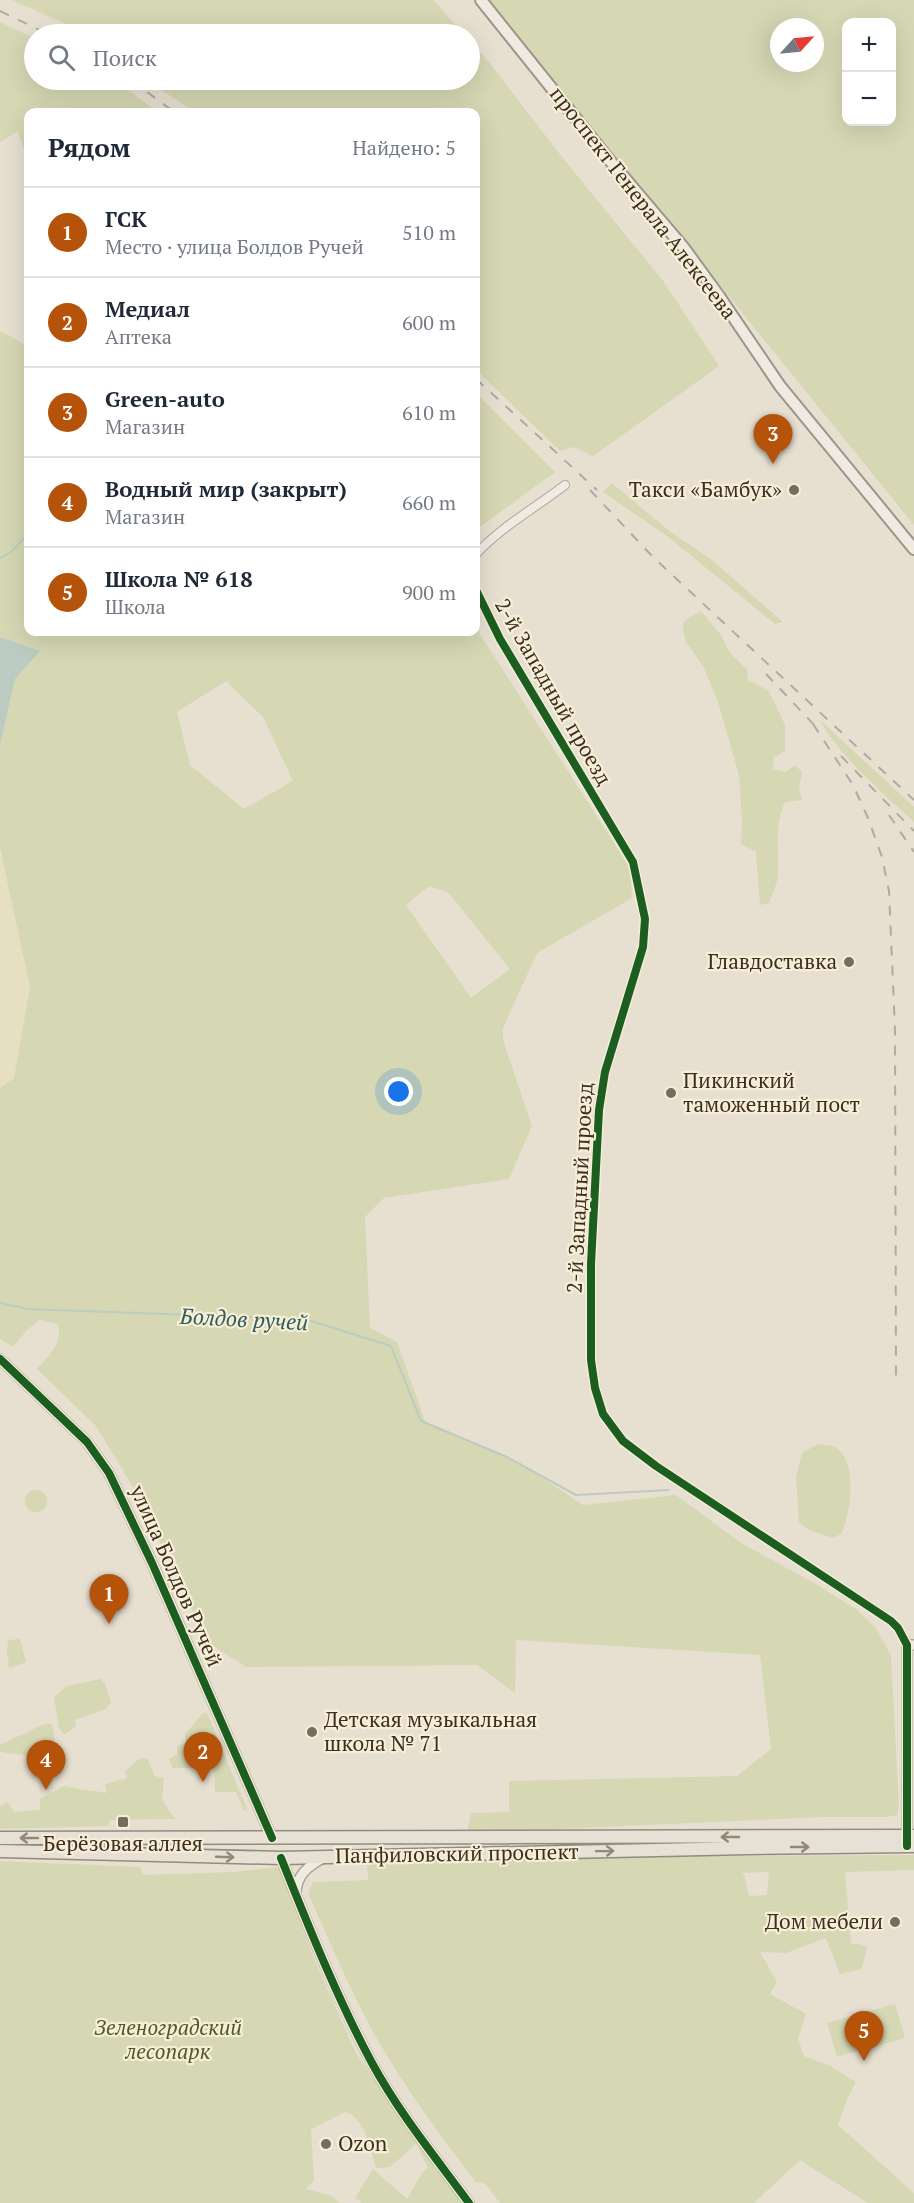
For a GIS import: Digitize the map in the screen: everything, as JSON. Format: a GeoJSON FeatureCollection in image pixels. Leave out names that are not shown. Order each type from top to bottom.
{"type":"FeatureCollection","features":[{"type":"Feature","properties":{"kind":"main road","name":"проспект Генерала Алексеева"},"geometry":{"type":"LineString","coordinates":[[481,0],[606,156],[684,248],[780,386],[914,549]]}},
{"type":"Feature","properties":{"kind":"main road","name":"Панфиловский проспект"},"geometry":{"type":"LineString","coordinates":[[0,1838],[911,1841]]}},
{"type":"Feature","properties":{"kind":"main road"},"geometry":{"type":"LineString","coordinates":[[272,1838],[281,1858]]}},
{"type":"Feature","properties":{"kind":"main road","name":"Панфиловский проспект"},"geometry":{"type":"LineString","coordinates":[[0,1851],[281,1858],[748,1848],[911,1841]]}},
{"type":"Feature","properties":{"kind":"street"},"geometry":{"type":"LineString","coordinates":[[480,550],[492,536],[521,518],[565,485]]}},
{"type":"Feature","properties":{"kind":"street","name":"2-й Западный проезд"},"geometry":{"type":"LineString","coordinates":[[480,598],[500,639],[633,862],[645,919],[643,947],[605,1072],[596,1134],[591,1264],[591,1360],[595,1388],[603,1414],[623,1441],[656,1466],[891,1621],[911,1645],[911,1841]]}},
{"type":"Feature","properties":{"kind":"street","name":"улица Болдов Ручей"},"geometry":{"type":"LineString","coordinates":[[0,1359],[87,1442],[110,1473],[152,1563],[272,1838]]}},
{"type":"Feature","properties":{"kind":"street"},"geometry":{"type":"LineString","coordinates":[[296,1894],[300,1876],[323,1857]]}},
{"type":"Feature","properties":{"kind":"street"},"geometry":{"type":"LineString","coordinates":[[281,1858],[372,2063],[400,2107],[469,2203]]}},
{"type":"Feature","properties":{"kind":"shaded area"},"geometry":{"type":"Polygon","coordinates":[[[0,637],[40,651],[15,679],[0,746],[0,637]]]}},
{"type":"Feature","properties":{"kind":"shaded area"},"geometry":{"type":"Polygon","coordinates":[[[0,854],[2,854],[30,987],[14,1078],[0,1088],[0,854]]]}},
{"type":"Feature","properties":{"kind":"green space"},"geometry":{"type":"Polygon","coordinates":[[[12,0],[433,0],[455,24],[66,24],[12,0]]]}},
{"type":"Feature","properties":{"kind":"green space"},"geometry":{"type":"Polygon","coordinates":[[[489,0],[914,0],[914,525],[489,0]]]}},
{"type":"Feature","properties":{"kind":"green space"},"geometry":{"type":"Polygon","coordinates":[[[0,22],[24,33],[24,90],[128,90],[153,108],[24,108],[24,150],[18,131],[0,142],[0,22]]]}},
{"type":"Feature","properties":{"kind":"green space"},"geometry":{"type":"Polygon","coordinates":[[[480,52],[664,282],[719,366],[593,456],[574,447],[560,451],[480,374],[480,108],[188,108],[162,90],[480,90],[480,52]]]}},
{"type":"Feature","properties":{"kind":"green space"},"geometry":{"type":"Polygon","coordinates":[[[0,331],[24,344],[24,636],[480,634],[630,868],[632,898],[537,953],[503,1028],[503,1040],[532,1126],[509,1179],[384,1198],[365,1217],[370,1328],[397,1342],[425,1421],[519,1462],[583,1505],[676,1495],[741,1543],[856,1609],[876,1628],[891,1656],[899,1807],[897,1815],[467,1833],[471,1813],[509,1812],[509,1781],[737,1776],[771,1749],[760,1655],[516,1640],[515,1693],[477,1665],[246,1667],[207,1642],[139,1497],[96,1426],[37,1369],[57,1343],[58,1324],[40,1320],[27,1330],[13,1347],[0,1339],[0,1088],[14,1078],[30,987],[0,848],[0,746],[15,679],[39,651],[0,637],[0,331]],[[226,681],[177,712],[190,765],[244,809],[293,781],[263,717],[226,681]],[[429,886],[406,905],[471,998],[510,969],[448,892],[429,886]]]}},
{"type":"Feature","properties":{"kind":"green space"},"geometry":{"type":"Polygon","coordinates":[[[480,397],[555,472],[480,527],[480,397]]]}},
{"type":"Feature","properties":{"kind":"green space"},"geometry":{"type":"Polygon","coordinates":[[[612,483],[668,530],[712,560],[783,622],[775,624],[667,536],[603,492],[612,483]]]}},
{"type":"Feature","properties":{"kind":"green space"},"geometry":{"type":"Polygon","coordinates":[[[701,611],[721,635],[730,653],[747,669],[748,680],[768,690],[785,725],[785,751],[774,757],[773,769],[786,772],[795,765],[802,772],[799,790],[802,800],[785,802],[779,820],[776,886],[769,903],[760,905],[756,852],[741,844],[739,775],[718,702],[704,668],[686,642],[683,630],[684,621],[701,611]]]}},
{"type":"Feature","properties":{"kind":"green space"},"geometry":{"type":"Polygon","coordinates":[[[819,719],[914,807],[914,822],[838,747],[819,719]]]}},
{"type":"Feature","properties":{"kind":"green space"},"geometry":{"type":"Polygon","coordinates":[[[818,1444],[833,1446],[841,1452],[850,1473],[850,1500],[845,1525],[841,1534],[833,1538],[809,1530],[799,1523],[796,1477],[802,1453],[818,1444]]]}},
{"type":"Feature","properties":{"kind":"green space"},"geometry":{"type":"Polygon","coordinates":[[[36,1490],[44,1493],[47,1501],[44,1509],[36,1512],[28,1509],[25,1501],[28,1493],[36,1490]]]}},
{"type":"Feature","properties":{"kind":"green space"},"geometry":{"type":"Polygon","coordinates":[[[20,1639],[26,1662],[10,1668],[7,1665],[9,1662],[7,1660],[9,1658],[7,1655],[8,1640],[20,1639]]]}},
{"type":"Feature","properties":{"kind":"green space"},"geometry":{"type":"Polygon","coordinates":[[[101,1679],[111,1702],[106,1709],[75,1720],[76,1726],[64,1735],[59,1728],[54,1697],[67,1686],[101,1679]]]}},
{"type":"Feature","properties":{"kind":"green space"},"geometry":{"type":"Polygon","coordinates":[[[203,1713],[207,1713],[248,1811],[244,1810],[236,1792],[215,1792],[214,1768],[173,1768],[169,1759],[177,1754],[177,1746],[186,1743],[185,1734],[203,1713]]]}},
{"type":"Feature","properties":{"kind":"green space"},"geometry":{"type":"Polygon","coordinates":[[[44,1724],[52,1724],[55,1744],[52,1750],[40,1755],[0,1752],[0,1745],[44,1724]]]}},
{"type":"Feature","properties":{"kind":"green space"},"geometry":{"type":"Polygon","coordinates":[[[147,1758],[155,1776],[164,1778],[162,1800],[175,1819],[110,1820],[108,1826],[0,1829],[0,1806],[7,1802],[14,1812],[40,1810],[40,1799],[64,1786],[107,1793],[105,1784],[127,1778],[125,1771],[139,1759],[147,1758]]]}},
{"type":"Feature","properties":{"kind":"green space"},"geometry":{"type":"Polygon","coordinates":[[[914,1855],[914,1870],[845,1872],[851,1944],[867,1947],[862,1969],[840,1974],[826,1938],[786,1953],[760,1952],[777,1982],[770,1994],[806,2014],[798,2039],[804,2056],[830,2066],[856,2082],[838,2125],[914,2193],[914,2203],[868,2203],[800,2160],[754,2203],[500,2203],[485,2183],[476,2182],[394,2067],[353,1993],[308,1893],[313,1882],[368,1880],[367,1864],[690,1856],[914,1855]],[[769,1872],[742,1873],[749,1896],[767,1895],[769,1872]]]}},
{"type":"Feature","properties":{"kind":"green space","name":"Зеленоградский лесопарк"},"geometry":{"type":"Polygon","coordinates":[[[0,1861],[141,1867],[142,1875],[234,1872],[277,1867],[281,1870],[313,1956],[356,2053],[465,2203],[362,2203],[355,2198],[373,2169],[407,2199],[422,2173],[428,2168],[416,2144],[390,2167],[376,2168],[362,2128],[352,2115],[345,2112],[311,2129],[314,2181],[305,2189],[330,2195],[340,2203],[0,2203],[0,1861]]]}},
{"type":"Feature","properties":{"kind":"green space"},"geometry":{"type":"Polygon","coordinates":[[[895,2004],[905,2038],[837,2057],[827,2023],[895,2004]]]}},
{"type":"Feature","properties":{"kind":"waterway"},"geometry":{"type":"LineString","coordinates":[[0,558],[11,552],[24,538]]}},
{"type":"Feature","properties":{"kind":"waterway","name":"Болдов ручей"},"geometry":{"type":"LineString","coordinates":[[0,1303],[28,1309],[305,1319],[391,1346],[421,1421],[505,1456],[576,1495],[669,1490]]}},
{"type":"Feature","properties":{"kind":"railway"},"geometry":{"type":"LineString","coordinates":[[0,11],[27,24]]}},
{"type":"Feature","properties":{"kind":"railway"},"geometry":{"type":"LineString","coordinates":[[144,90],[169,108]]}},
{"type":"Feature","properties":{"kind":"railway"},"geometry":{"type":"LineString","coordinates":[[480,383],[597,490]]}},
{"type":"Feature","properties":{"kind":"railway"},"geometry":{"type":"LineString","coordinates":[[590,490],[653,557],[914,800]]}},
{"type":"Feature","properties":{"kind":"railway"},"geometry":{"type":"LineString","coordinates":[[766,674],[818,729]]}},
{"type":"Feature","properties":{"kind":"railway"},"geometry":{"type":"LineString","coordinates":[[813,724],[853,785],[882,857],[889,891],[895,1030],[896,1383]]}},
{"type":"Feature","properties":{"kind":"railway"},"geometry":{"type":"LineString","coordinates":[[841,756],[914,831]]}},
{"type":"Feature","properties":{"kind":"railway"},"geometry":{"type":"LineString","coordinates":[[889,815],[914,852]]}},
{"type":"Feature","properties":{"kind":"cycle path"},"geometry":{"type":"LineString","coordinates":[[480,598],[500,639],[633,862],[645,919],[643,947],[605,1072],[599,1110],[591,1264],[591,1360],[595,1388],[603,1414],[623,1441],[656,1466],[891,1621],[898,1628],[907,1645],[907,1846]]}},
{"type":"Feature","properties":{"kind":"cycle path"},"geometry":{"type":"LineString","coordinates":[[0,1359],[87,1442],[109,1473],[152,1563],[272,1838]]}},
{"type":"Feature","properties":{"kind":"cycle path"},"geometry":{"type":"LineString","coordinates":[[281,1858],[335,1988],[372,2063],[406,2117],[469,2203]]}},
{"type":"Feature","properties":{"kind":"place","name":"Green-auto"},"geometry":{"type":"Point","coordinates":[773,464]}},
{"type":"Feature","properties":{"kind":"place","name":"Такси «Бамбук»"},"geometry":{"type":"Point","coordinates":[794,490]}},
{"type":"Feature","properties":{"kind":"place","name":"Главдоставка"},"geometry":{"type":"Point","coordinates":[849,962]}},
{"type":"Feature","properties":{"kind":"place","name":"Пикинский таможенный пост"},"geometry":{"type":"Point","coordinates":[671,1093]}},
{"type":"Feature","properties":{"kind":"place","name":"ГСК"},"geometry":{"type":"Point","coordinates":[109,1624]}},
{"type":"Feature","properties":{"kind":"place","name":"Детская музыкальная школа № 71"},"geometry":{"type":"Point","coordinates":[312,1732]}},
{"type":"Feature","properties":{"kind":"place","name":"Медиал"},"geometry":{"type":"Point","coordinates":[203,1782]}},
{"type":"Feature","properties":{"kind":"place","name":"Водный мир (закрыт)"},"geometry":{"type":"Point","coordinates":[46,1790]}},
{"type":"Feature","properties":{"kind":"place","name":"Берёзовая аллея"},"geometry":{"type":"Point","coordinates":[123,1822]}},
{"type":"Feature","properties":{"kind":"place","name":"Дом мебели"},"geometry":{"type":"Point","coordinates":[895,1922]}},
{"type":"Feature","properties":{"kind":"place","name":"Школа № 618"},"geometry":{"type":"Point","coordinates":[864,2061]}},
{"type":"Feature","properties":{"kind":"place","name":"Ozon"},"geometry":{"type":"Point","coordinates":[326,2144]}}]}
